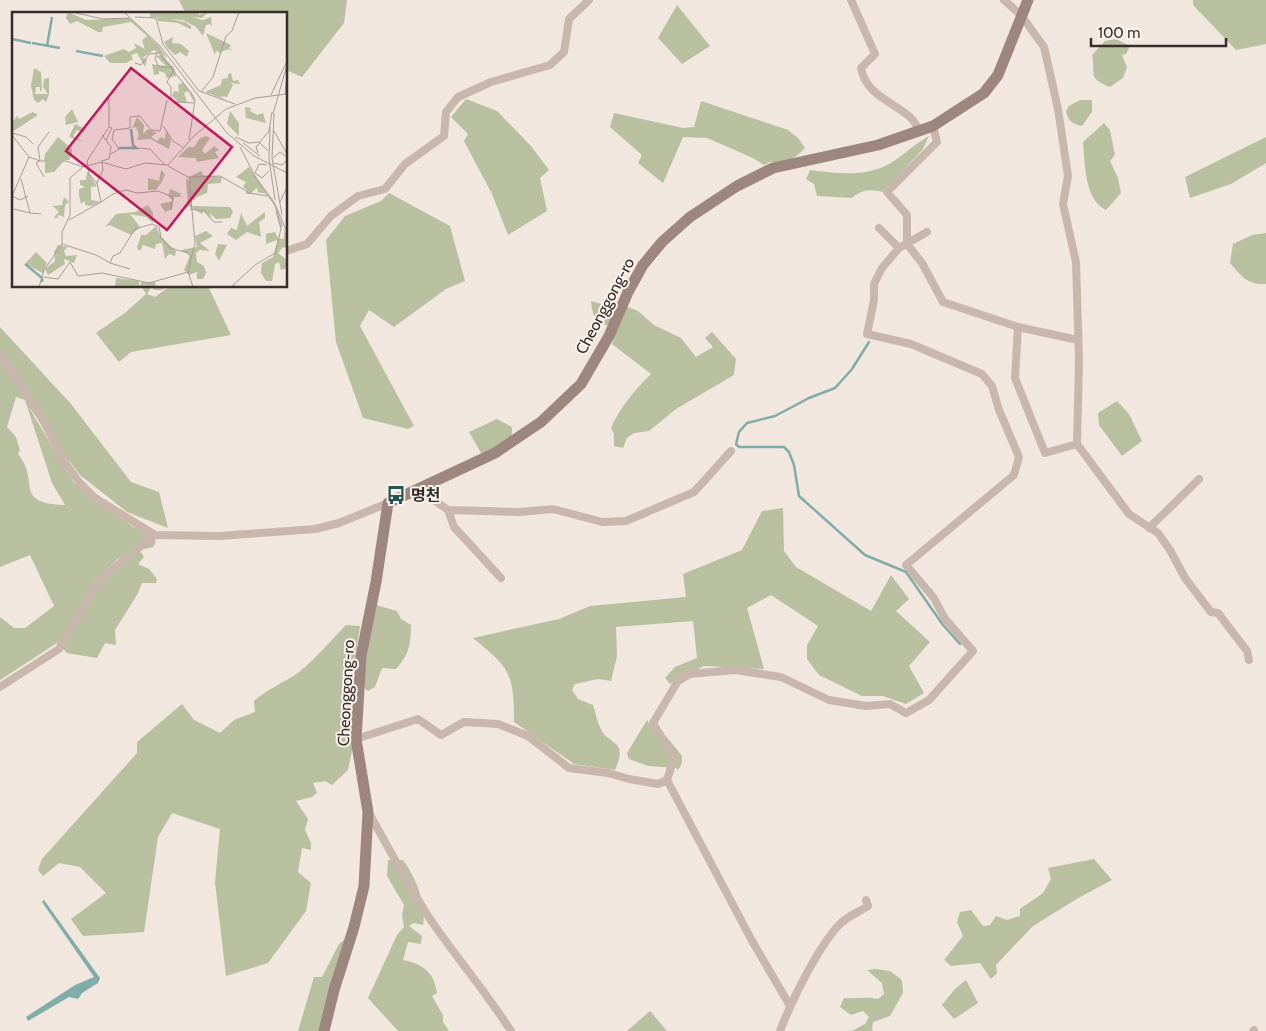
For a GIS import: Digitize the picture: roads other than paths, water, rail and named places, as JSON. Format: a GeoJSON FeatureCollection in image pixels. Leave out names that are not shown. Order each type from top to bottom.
{"type":"FeatureCollection","features":[{"type":"Feature","properties":{"kind":"street"},"geometry":{"type":"LineString","coordinates":[[288,250],[307,244],[331,216],[358,196],[386,189],[405,164],[444,136],[446,112],[458,97],[491,82],[550,64],[564,52],[569,19],[589,0]]}},
{"type":"Feature","properties":{"kind":"street"},"geometry":{"type":"LineString","coordinates":[[851,0],[875,54],[864,62],[861,68],[862,73],[876,95],[911,118],[920,131]]}},
{"type":"Feature","properties":{"kind":"street"},"geometry":{"type":"LineString","coordinates":[[1004,0],[1021,15],[1044,47],[1058,109],[1068,176],[1063,204],[1076,262],[1078,340],[1077,444],[1129,514],[1158,533],[1170,550],[1185,578],[1211,612],[1218,613],[1247,651],[1249,660]]}},
{"type":"Feature","properties":{"kind":"street","name":"Cheonggong-ro"},"geometry":{"type":"LineString","coordinates":[[155,535],[220,536],[315,528],[339,523],[388,503],[495,454],[540,422],[581,384],[609,336],[628,292],[643,265],[662,242],[690,217],[737,186],[773,168],[878,145],[933,126],[984,93],[998,75],[1028,0]]}},
{"type":"Feature","properties":{"kind":"street"},"geometry":{"type":"LineString","coordinates":[[933,126],[937,142],[886,192],[907,214],[907,244],[922,263],[943,302],[1018,327],[1078,340]]}},
{"type":"Feature","properties":{"kind":"street"},"geometry":{"type":"LineString","coordinates":[[879,228],[899,248]]}},
{"type":"Feature","properties":{"kind":"street"},"geometry":{"type":"LineString","coordinates":[[790,1006],[751,939],[667,780],[674,758],[653,722],[678,681],[690,674],[734,670],[781,677],[829,700],[866,706],[890,704],[906,713],[929,700],[973,651],[945,619],[934,598],[906,565],[1014,475],[1019,457],[999,410],[992,386],[982,374],[912,344],[866,334],[874,300],[874,284],[882,268],[899,248],[927,232]]}},
{"type":"Feature","properties":{"kind":"street"},"geometry":{"type":"LineString","coordinates":[[1018,327],[1015,378],[1044,453],[1077,444]]}},
{"type":"Feature","properties":{"kind":"street"},"geometry":{"type":"LineString","coordinates":[[0,354],[40,415],[66,464],[79,482],[96,498],[155,535],[100,579],[59,649],[0,687]]}},
{"type":"Feature","properties":{"kind":"street"},"geometry":{"type":"LineString","coordinates":[[418,489],[448,510],[519,512],[553,509],[602,522],[626,522],[694,492],[731,451]]}},
{"type":"Feature","properties":{"kind":"street"},"geometry":{"type":"LineString","coordinates":[[1149,528],[1198,479]]}},
{"type":"Feature","properties":{"kind":"street","name":"Cheonggong-ro"},"geometry":{"type":"LineString","coordinates":[[324,1031],[364,886],[368,812],[356,739],[361,656],[376,582],[388,503]]}},
{"type":"Feature","properties":{"kind":"street"},"geometry":{"type":"LineString","coordinates":[[448,510],[454,527],[501,578]]}},
{"type":"Feature","properties":{"kind":"street"},"geometry":{"type":"LineString","coordinates":[[356,739],[418,719],[441,735],[464,722],[498,724],[528,736],[569,768],[608,773],[658,784],[667,780]]}},
{"type":"Feature","properties":{"kind":"street"},"geometry":{"type":"LineString","coordinates":[[368,812],[429,917],[451,950],[485,992],[511,1031]]}},
{"type":"Feature","properties":{"kind":"street"},"geometry":{"type":"LineString","coordinates":[[780,1031],[790,1006],[830,937],[839,924],[868,906],[866,900]]}},
{"type":"Feature","properties":{"kind":"water"},"geometry":{"type":"Polygon","coordinates":[[[44,900],[100,978],[98,983],[82,993],[78,999],[69,997],[28,1021],[26,1017],[75,985],[94,977],[42,902],[44,900]]]}},
{"type":"Feature","properties":{"kind":"waterway"},"geometry":{"type":"LineString","coordinates":[[869,342],[852,369],[835,388],[809,398],[775,416],[747,423],[739,432],[736,444],[739,447],[784,447],[789,452],[794,465],[799,496],[865,555],[906,572],[943,625],[960,644]]}},
{"type":"Feature","properties":{"kind":"place","name":"명천"},"geometry":{"type":"Point","coordinates":[396,495]}}]}
